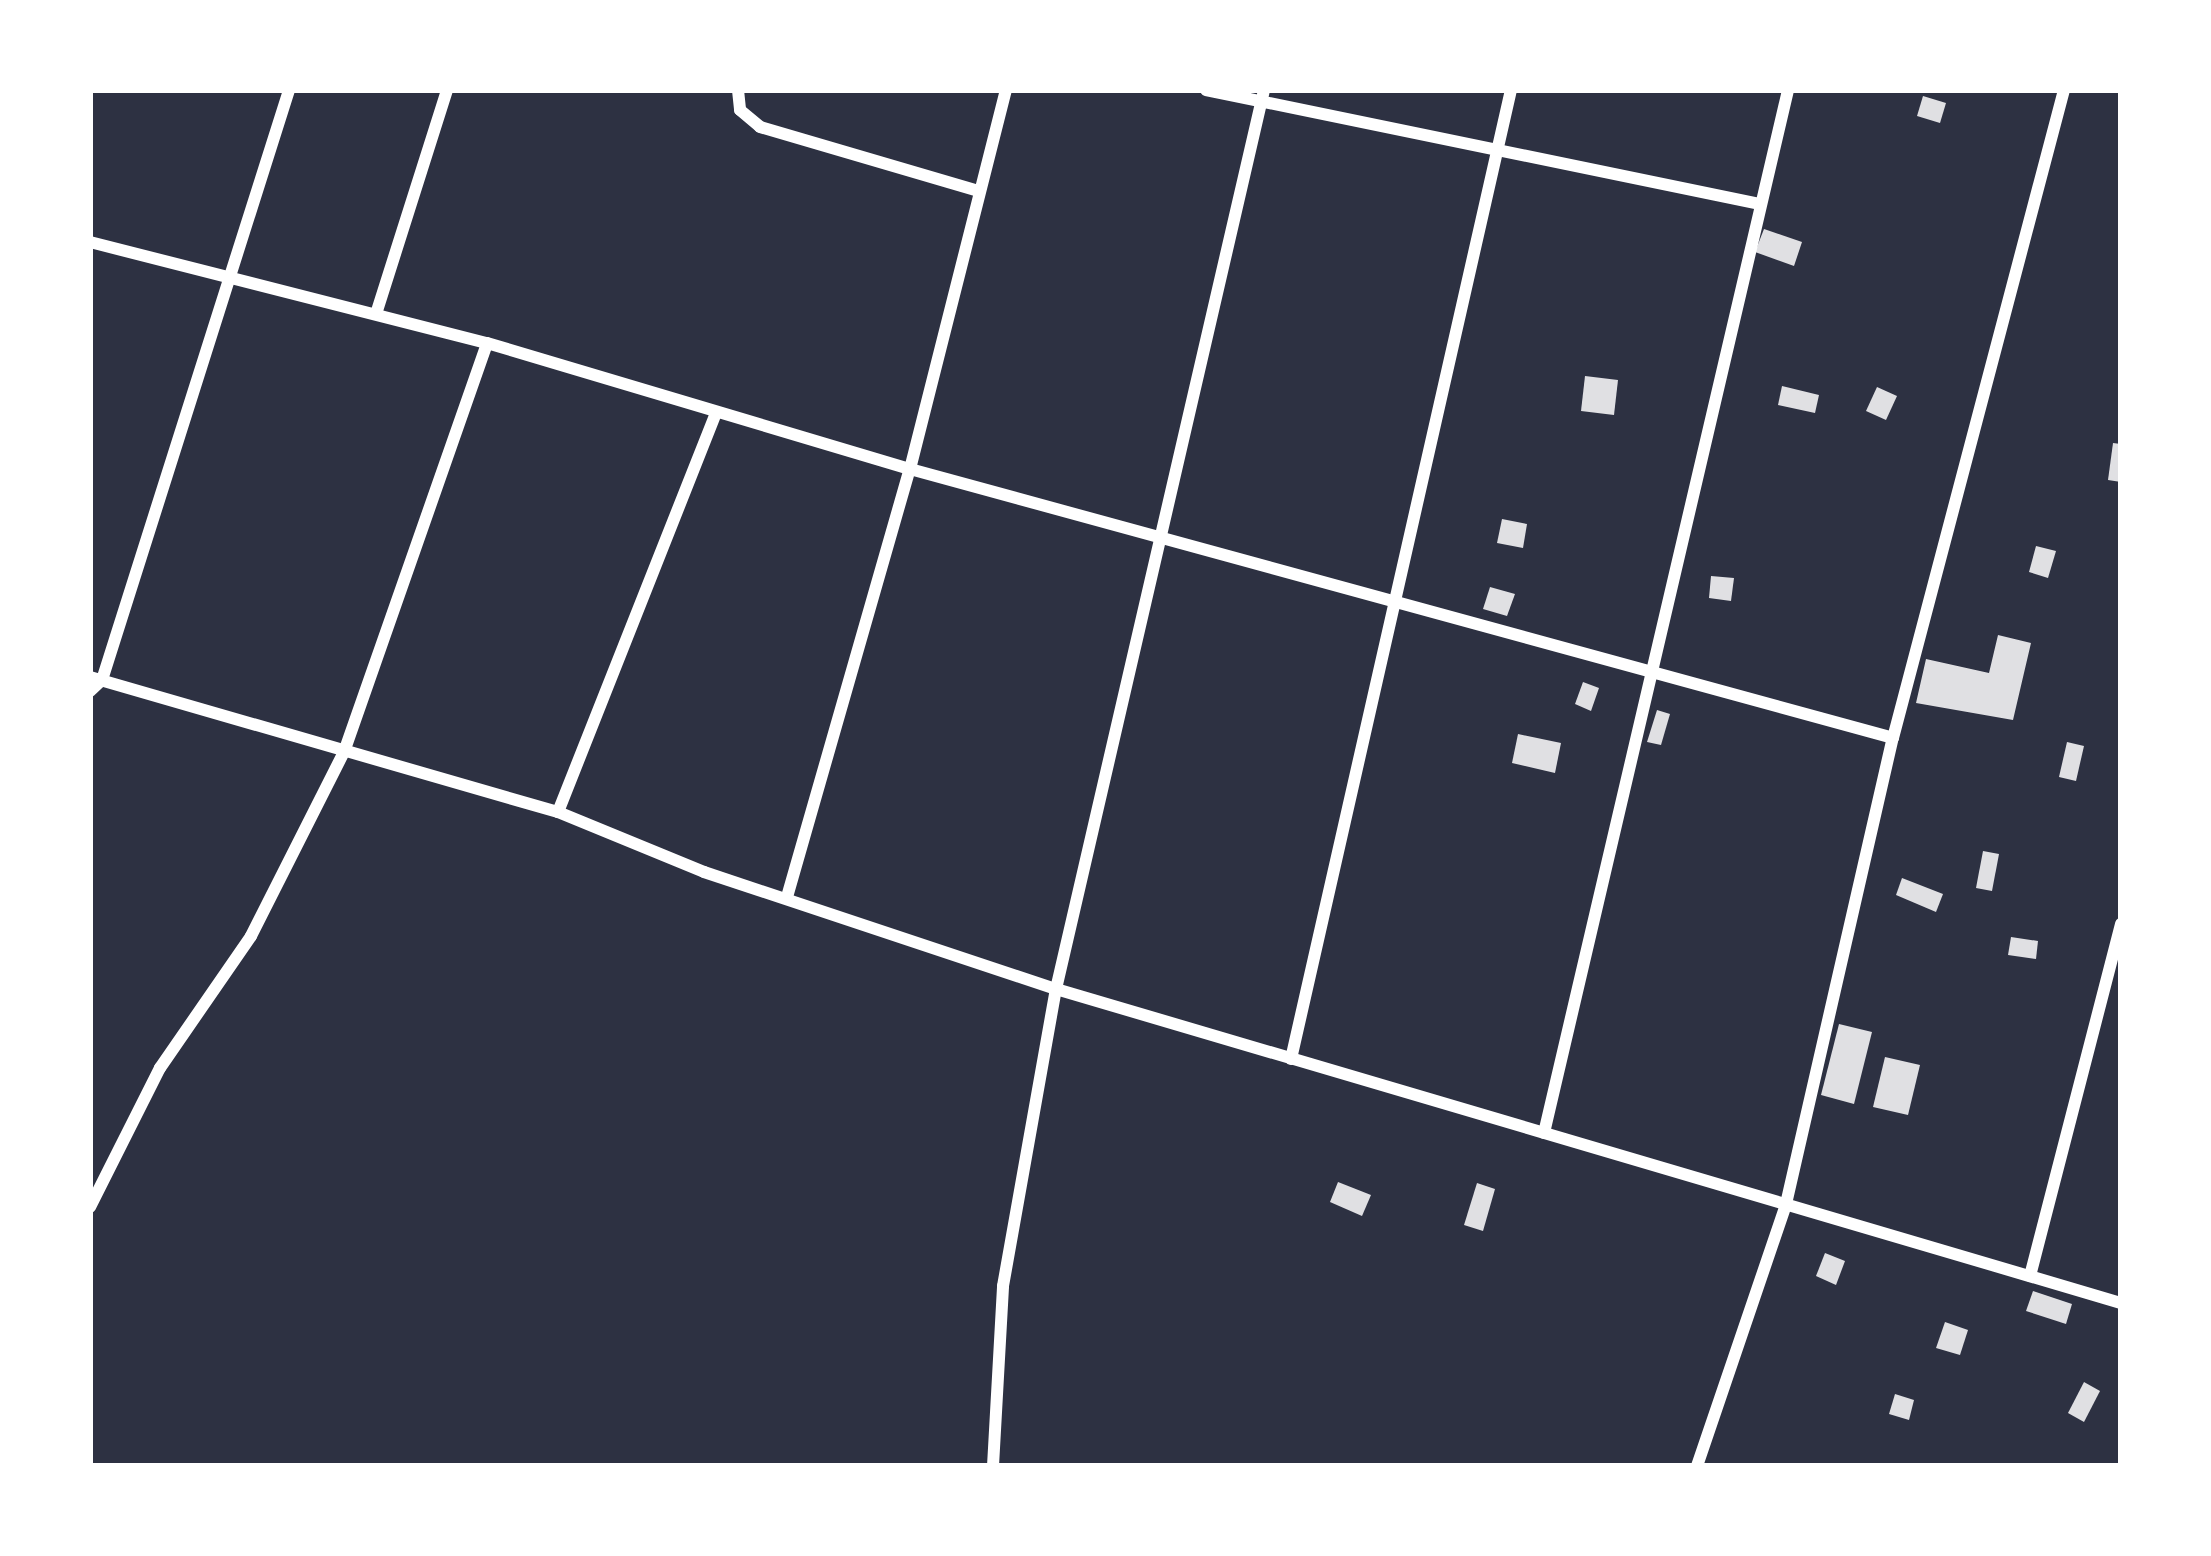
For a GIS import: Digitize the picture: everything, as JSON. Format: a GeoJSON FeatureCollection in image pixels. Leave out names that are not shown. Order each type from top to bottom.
{"type":"FeatureCollection","features":[{"type":"Feature","properties":{"kind":"street"},"geometry":{"type":"LineString","coordinates":[[90,692],[289,90]]}},
{"type":"Feature","properties":{"kind":"street"},"geometry":{"type":"LineString","coordinates":[[376,314],[447,90]]}},
{"type":"Feature","properties":{"kind":"street"},"geometry":{"type":"LineString","coordinates":[[738,90],[740,110],[760,127],[976,190]]}},
{"type":"Feature","properties":{"kind":"street"},"geometry":{"type":"LineString","coordinates":[[787,897],[910,469],[976,190],[1006,90]]}},
{"type":"Feature","properties":{"kind":"street"},"geometry":{"type":"LineString","coordinates":[[1206,90],[1263,96],[1760,204]]}},
{"type":"Feature","properties":{"kind":"street"},"geometry":{"type":"LineString","coordinates":[[1291,1059],[1510,90]]}},
{"type":"Feature","properties":{"kind":"street"},"geometry":{"type":"LineString","coordinates":[[1544,1133],[1788,90]]}},
{"type":"Feature","properties":{"kind":"street"},"geometry":{"type":"LineString","coordinates":[[1697,1466],[1786,1204],[1893,738],[2063,90]]}},
{"type":"Feature","properties":{"kind":"street"},"geometry":{"type":"LineString","coordinates":[[993,1466],[1003,1286],[1056,989],[1263,96]]}},
{"type":"Feature","properties":{"kind":"street"},"geometry":{"type":"LineString","coordinates":[[90,242],[231,274],[487,343],[910,469],[1652,668],[1893,738]]}},
{"type":"Feature","properties":{"kind":"street"},"geometry":{"type":"LineString","coordinates":[[90,1207],[160,1069],[251,936],[344,752],[487,343]]}},
{"type":"Feature","properties":{"kind":"street"},"geometry":{"type":"LineString","coordinates":[[558,812],[716,413]]}},
{"type":"Feature","properties":{"kind":"street"},"geometry":{"type":"LineString","coordinates":[[96,678],[558,812],[1056,989],[2121,1304]]}},
{"type":"Feature","properties":{"kind":"street"},"geometry":{"type":"LineString","coordinates":[[2030,1276],[2121,924]]}},
{"type":"Feature","properties":{"kind":"building"},"geometry":{"type":"Polygon","coordinates":[[[1923,96],[1946,103],[1940,123],[1917,116],[1923,96]]]}},
{"type":"Feature","properties":{"kind":"building"},"geometry":{"type":"Polygon","coordinates":[[[1764,229],[1802,242],[1794,266],[1755,252],[1764,229]]]}},
{"type":"Feature","properties":{"kind":"building"},"geometry":{"type":"Polygon","coordinates":[[[1585,376],[1618,380],[1614,415],[1581,411],[1585,376]]]}},
{"type":"Feature","properties":{"kind":"building"},"geometry":{"type":"Polygon","coordinates":[[[1782,386],[1819,395],[1815,413],[1778,405],[1782,386]]]}},
{"type":"Feature","properties":{"kind":"building"},"geometry":{"type":"Polygon","coordinates":[[[1877,387],[1897,396],[1886,420],[1866,411],[1877,387]]]}},
{"type":"Feature","properties":{"kind":"building"},"geometry":{"type":"Polygon","coordinates":[[[2113,443],[2121,444],[2121,482],[2108,480],[2113,443]]]}},
{"type":"Feature","properties":{"kind":"building"},"geometry":{"type":"Polygon","coordinates":[[[1502,519],[1527,524],[1523,548],[1497,543],[1502,519]]]}},
{"type":"Feature","properties":{"kind":"building"},"geometry":{"type":"Polygon","coordinates":[[[2036,546],[2056,551],[2048,578],[2029,572],[2036,546]]]}},
{"type":"Feature","properties":{"kind":"building"},"geometry":{"type":"Polygon","coordinates":[[[1711,576],[1734,578],[1731,601],[1709,598],[1711,576]]]}},
{"type":"Feature","properties":{"kind":"building"},"geometry":{"type":"Polygon","coordinates":[[[1490,587],[1515,594],[1507,616],[1483,609],[1490,587]]]}},
{"type":"Feature","properties":{"kind":"building"},"geometry":{"type":"Polygon","coordinates":[[[1998,635],[2031,643],[2013,720],[1916,703],[1926,659],[1989,673],[1998,635]]]}},
{"type":"Feature","properties":{"kind":"building"},"geometry":{"type":"Polygon","coordinates":[[[1583,682],[1599,688],[1591,711],[1575,704],[1583,682]]]}},
{"type":"Feature","properties":{"kind":"building"},"geometry":{"type":"Polygon","coordinates":[[[1657,710],[1670,714],[1661,745],[1647,742],[1657,710]]]}},
{"type":"Feature","properties":{"kind":"building"},"geometry":{"type":"Polygon","coordinates":[[[1518,734],[1561,743],[1555,773],[1512,763],[1518,734]]]}},
{"type":"Feature","properties":{"kind":"building"},"geometry":{"type":"Polygon","coordinates":[[[2067,742],[2084,746],[2076,781],[2059,777],[2067,742]]]}},
{"type":"Feature","properties":{"kind":"building"},"geometry":{"type":"Polygon","coordinates":[[[1983,851],[1999,854],[1992,891],[1976,888],[1983,851]]]}},
{"type":"Feature","properties":{"kind":"building"},"geometry":{"type":"Polygon","coordinates":[[[1902,878],[1943,894],[1936,912],[1896,895],[1902,878]]]}},
{"type":"Feature","properties":{"kind":"building"},"geometry":{"type":"Polygon","coordinates":[[[2011,937],[2038,941],[2036,959],[2008,955],[2011,937]]]}},
{"type":"Feature","properties":{"kind":"building"},"geometry":{"type":"Polygon","coordinates":[[[1839,1024],[1872,1032],[1854,1104],[1821,1095],[1839,1024]]]}},
{"type":"Feature","properties":{"kind":"building"},"geometry":{"type":"Polygon","coordinates":[[[1885,1057],[1920,1065],[1908,1115],[1873,1107],[1885,1057]]]}},
{"type":"Feature","properties":{"kind":"building"},"geometry":{"type":"Polygon","coordinates":[[[1338,1182],[1371,1195],[1362,1216],[1330,1202],[1338,1182]]]}},
{"type":"Feature","properties":{"kind":"building"},"geometry":{"type":"Polygon","coordinates":[[[1477,1183],[1495,1189],[1483,1231],[1464,1225],[1477,1183]]]}},
{"type":"Feature","properties":{"kind":"building"},"geometry":{"type":"Polygon","coordinates":[[[1825,1253],[1845,1261],[1836,1285],[1816,1276],[1825,1253]]]}},
{"type":"Feature","properties":{"kind":"building"},"geometry":{"type":"Polygon","coordinates":[[[2033,1291],[2072,1304],[2066,1324],[2026,1311],[2033,1291]]]}},
{"type":"Feature","properties":{"kind":"building"},"geometry":{"type":"Polygon","coordinates":[[[1945,1322],[1968,1330],[1960,1355],[1936,1348],[1945,1322]]]}},
{"type":"Feature","properties":{"kind":"building"},"geometry":{"type":"Polygon","coordinates":[[[2084,1382],[2100,1391],[2084,1422],[2068,1413],[2084,1382]]]}},
{"type":"Feature","properties":{"kind":"building"},"geometry":{"type":"Polygon","coordinates":[[[1895,1394],[1914,1400],[1909,1420],[1889,1414],[1895,1394]]]}}]}
